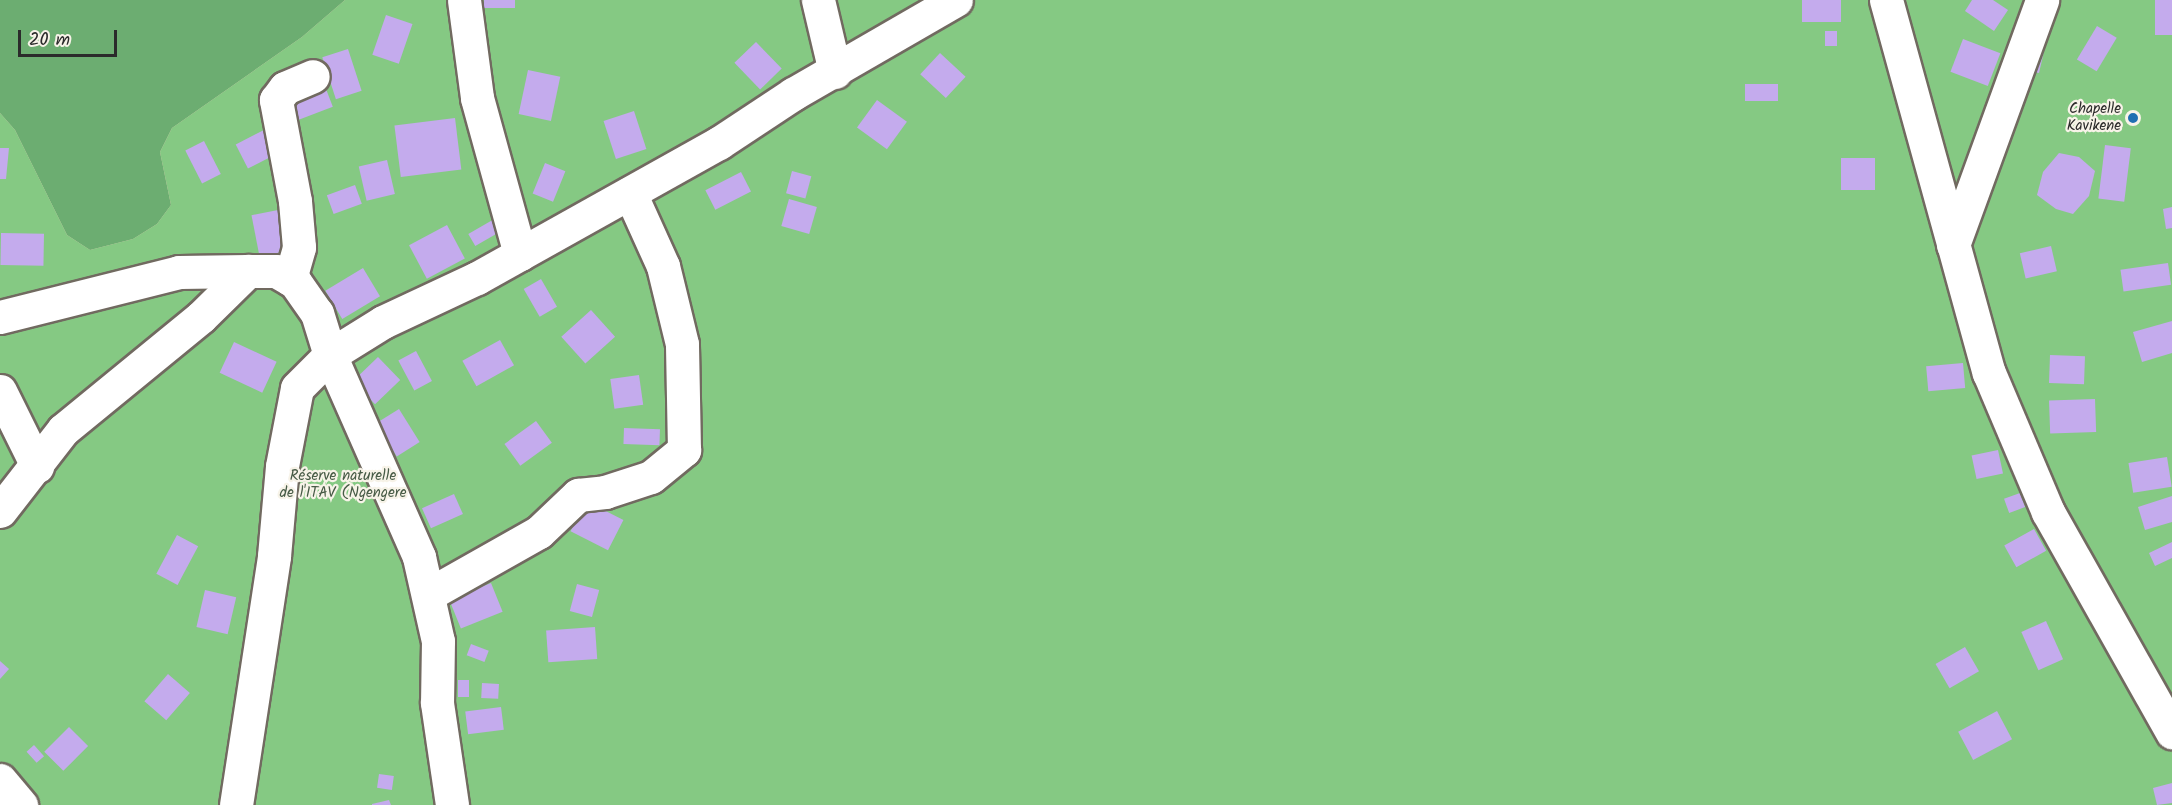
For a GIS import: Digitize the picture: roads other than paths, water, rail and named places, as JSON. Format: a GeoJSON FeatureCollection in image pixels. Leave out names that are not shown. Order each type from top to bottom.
{"type":"FeatureCollection","features":[{"type":"Feature","properties":{"kind":"street"},"geometry":{"type":"LineString","coordinates":[[464,0],[477,98],[520,254]]}},
{"type":"Feature","properties":{"kind":"street"},"geometry":{"type":"LineString","coordinates":[[818,0],[835,72]]}},
{"type":"Feature","properties":{"kind":"street"},"geometry":{"type":"LineString","coordinates":[[236,805],[274,556],[292,404],[297,388],[330,355],[383,322],[520,254],[630,193],[956,0]]}},
{"type":"Feature","properties":{"kind":"street"},"geometry":{"type":"LineString","coordinates":[[1886,0],[1989,373],[2048,512],[2172,732]]}},
{"type":"Feature","properties":{"kind":"street"},"geometry":{"type":"LineString","coordinates":[[1953,245],[2042,0]]}},
{"type":"Feature","properties":{"kind":"street"},"geometry":{"type":"LineString","coordinates":[[290,279],[299,247],[295,201],[276,100],[285,88],[313,76]]}},
{"type":"Feature","properties":{"kind":"street"},"geometry":{"type":"LineString","coordinates":[[429,594],[539,532],[578,495],[605,492],[651,477],[684,450],[682,344],[663,266],[630,193]]}},
{"type":"Feature","properties":{"kind":"street"},"geometry":{"type":"LineString","coordinates":[[0,511],[63,430],[133,369],[201,317],[248,271]]}},
{"type":"Feature","properties":{"kind":"street"},"geometry":{"type":"LineString","coordinates":[[0,317],[179,272],[276,271],[290,279],[317,313],[330,355],[419,557],[438,641],[436,704],[452,805]]}},
{"type":"Feature","properties":{"kind":"street"},"geometry":{"type":"LineString","coordinates":[[0,391],[37,466]]}},
{"type":"Feature","properties":{"kind":"street"},"geometry":{"type":"LineString","coordinates":[[0,780],[21,805]]}},
{"type":"Feature","properties":{"kind":"place","name":"Chapelle Kavikene"},"geometry":{"type":"Point","coordinates":[2133,118]}},
{"type":"Feature","properties":{"kind":"park label","name":"Réserve naturelle de l'ITAV (Ngengere"},"geometry":{"type":"Point","coordinates":[343,484]}}]}
